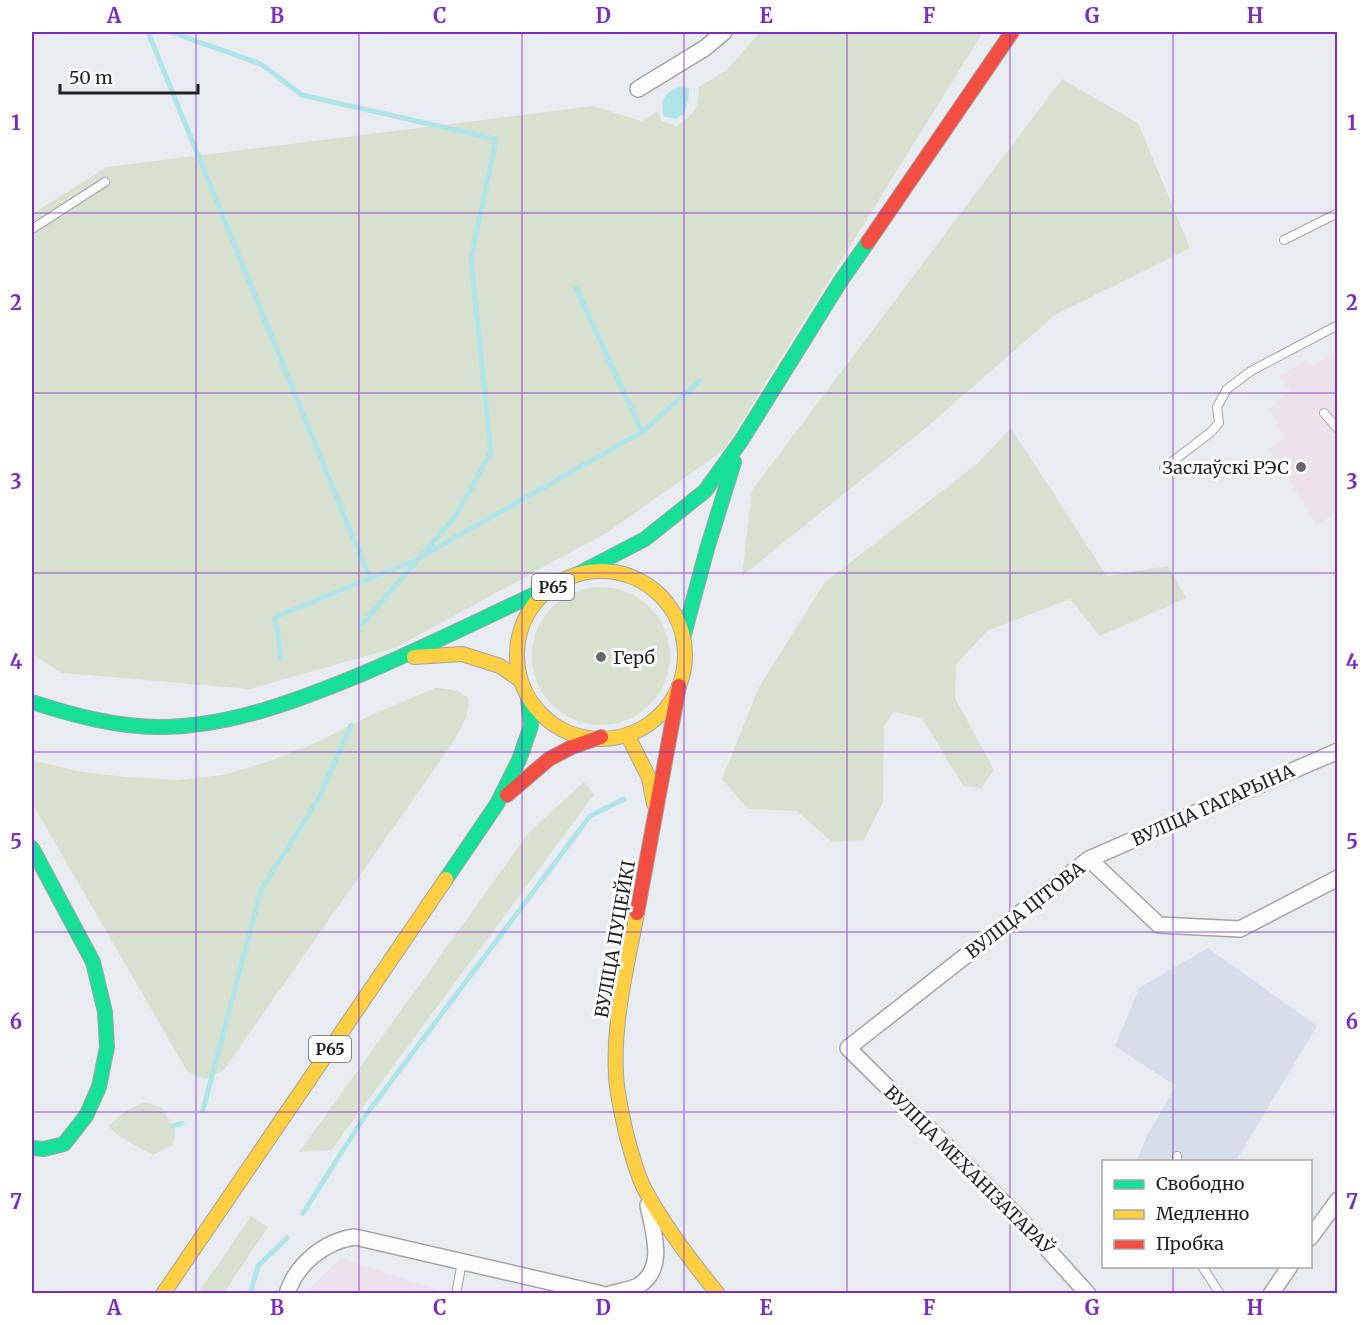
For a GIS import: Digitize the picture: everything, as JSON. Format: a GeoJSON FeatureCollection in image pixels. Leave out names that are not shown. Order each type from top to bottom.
{"type":"FeatureCollection","features":[{"type":"Feature","properties":{"kind":"main road"},"geometry":{"type":"LineString","coordinates":[[570,577],[645,539],[705,491],[741,441],[840,282],[1012,32]]}},
{"type":"Feature","properties":{"kind":"main road"},"geometry":{"type":"LineString","coordinates":[[683,638],[716,518],[741,441]]}},
{"type":"Feature","properties":{"kind":"main road","name":"Р65"},"geometry":{"type":"LineString","coordinates":[[32,702],[94,719],[135,726],[183,726],[214,722],[270,709],[324,690],[400,658],[570,577],[599,571],[622,574],[643,583],[662,597],[675,616],[683,638],[684,662],[679,686],[667,708],[649,724],[628,736],[601,737],[559,726],[541,716],[528,699],[519,680],[516,657],[519,633],[528,611],[544,593],[570,577]]}},
{"type":"Feature","properties":{"kind":"main road","name":"Р65"},"geometry":{"type":"LineString","coordinates":[[400,658],[462,654],[500,666],[519,680]]}},
{"type":"Feature","properties":{"kind":"main road","name":"ВУЛІЦА ПУЦЕЙКІ"},"geometry":{"type":"LineString","coordinates":[[679,686],[622,989],[617,1032],[616,1074],[620,1107],[630,1148],[644,1188],[688,1257],[718,1293]]}},
{"type":"Feature","properties":{"kind":"main road","name":"Р65"},"geometry":{"type":"LineString","coordinates":[[163,1293],[497,804],[519,760],[531,726],[528,699]]}},
{"type":"Feature","properties":{"kind":"main road","name":"ВУЛІЦА ПУЦЕЙКІ"},"geometry":{"type":"LineString","coordinates":[[628,736],[649,778],[656,816]]}},
{"type":"Feature","properties":{"kind":"main road","name":"Р65"},"geometry":{"type":"LineString","coordinates":[[497,804],[555,755],[601,737]]}},
{"type":"Feature","properties":{"kind":"main road"},"geometry":{"type":"LineString","coordinates":[[32,848],[93,962],[105,1012],[107,1047],[99,1087],[86,1116],[64,1144],[44,1149],[32,1148]]}},
{"type":"Feature","properties":{"kind":"street"},"geometry":{"type":"LineString","coordinates":[[638,89],[705,48],[724,32]]}},
{"type":"Feature","properties":{"kind":"street","name":"ВУЛІЦА ГАГАРЫНА"},"geometry":{"type":"LineString","coordinates":[[1089,860],[1338,751]]}},
{"type":"Feature","properties":{"kind":"street","name":"ВУЛІЦА ЦІТОВА"},"geometry":{"type":"LineString","coordinates":[[848,1048],[1089,860],[1159,925],[1240,928],[1338,878]]}},
{"type":"Feature","properties":{"kind":"street","name":"ВУЛІЦА МЕХАНІЗАТАРАЎ"},"geometry":{"type":"LineString","coordinates":[[848,1048],[1021,1220],[1088,1293]]}},
{"type":"Feature","properties":{"kind":"street"},"geometry":{"type":"LineString","coordinates":[[610,1293],[636,1287],[647,1280],[654,1269],[656,1241],[644,1188]]}},
{"type":"Feature","properties":{"kind":"street"},"geometry":{"type":"LineString","coordinates":[[1312,1237],[1338,1200]]}},
{"type":"Feature","properties":{"kind":"street"},"geometry":{"type":"LineString","coordinates":[[287,1293],[291,1282],[305,1262],[342,1239],[355,1237],[602,1293]]}},
{"type":"Feature","properties":{"kind":"street"},"geometry":{"type":"LineString","coordinates":[[1271,1293],[1289,1268]]}},
{"type":"Feature","properties":{"kind":"lane"},"geometry":{"type":"LineString","coordinates":[[32,229],[105,182]]}},
{"type":"Feature","properties":{"kind":"lane"},"geometry":{"type":"LineString","coordinates":[[1284,240],[1338,213]]}},
{"type":"Feature","properties":{"kind":"lane"},"geometry":{"type":"LineString","coordinates":[[1164,468],[1220,423],[1217,406],[1227,389],[1251,371],[1338,325]]}},
{"type":"Feature","properties":{"kind":"lane"},"geometry":{"type":"LineString","coordinates":[[1324,413],[1338,429]]}},
{"type":"Feature","properties":{"kind":"lane"},"geometry":{"type":"LineString","coordinates":[[456,1293],[462,1262]]}},
{"type":"Feature","properties":{"kind":"lane"},"geometry":{"type":"LineString","coordinates":[[1203,1268],[1220,1293]]}},
{"type":"Feature","properties":{"kind":"shaded area"},"geometry":{"type":"Polygon","coordinates":[[[1337,351],[1337,512],[1317,525],[1269,449],[1285,438],[1269,409],[1290,391],[1280,376],[1307,359],[1312,367],[1337,351]]]}},
{"type":"Feature","properties":{"kind":"shaded area"},"geometry":{"type":"Polygon","coordinates":[[[1208,948],[1317,1026],[1237,1160],[1136,1160],[1149,1132],[1176,1086],[1115,1046],[1139,988],[1208,948]]]}},
{"type":"Feature","properties":{"kind":"shaded area"},"geometry":{"type":"Polygon","coordinates":[[[341,1258],[446,1293],[305,1293],[341,1258]]]}},
{"type":"Feature","properties":{"kind":"green space"},"geometry":{"type":"Polygon","coordinates":[[[760,32],[983,32],[724,450],[608,532],[395,648],[250,689],[62,673],[32,654],[32,214],[107,167],[593,106],[641,121],[657,112],[662,121],[677,126],[697,105],[698,87],[726,71],[760,32]]]}},
{"type":"Feature","properties":{"kind":"green space"},"geometry":{"type":"Polygon","coordinates":[[[1062,79],[1138,123],[1190,248],[1055,315],[927,427],[742,576],[752,490],[1062,79]]]}},
{"type":"Feature","properties":{"kind":"green space"},"geometry":{"type":"Polygon","coordinates":[[[1011,428],[1107,576],[1168,566],[1186,598],[1100,636],[1070,599],[987,631],[956,665],[955,698],[994,770],[982,788],[963,786],[922,718],[894,712],[884,726],[883,802],[864,840],[832,842],[797,811],[748,809],[722,779],[759,687],[825,582],[978,463],[1011,428]]]}},
{"type":"Feature","properties":{"kind":"green space"},"geometry":{"type":"Polygon","coordinates":[[[601,587],[627,593],[650,607],[664,630],[670,656],[664,682],[650,705],[627,719],[601,725],[575,719],[552,705],[538,682],[532,656],[538,630],[552,607],[575,593],[601,587]]]}},
{"type":"Feature","properties":{"kind":"green space"},"geometry":{"type":"Polygon","coordinates":[[[435,688],[450,689],[466,696],[469,700],[467,715],[454,741],[223,1071],[205,1079],[187,1071],[32,803],[32,761],[82,772],[126,777],[178,780],[223,775],[267,762],[315,743],[369,716],[435,688]]]}},
{"type":"Feature","properties":{"kind":"green space"},"geometry":{"type":"Polygon","coordinates":[[[584,782],[594,795],[331,1150],[299,1152],[530,831],[584,782]]]}},
{"type":"Feature","properties":{"kind":"green space"},"geometry":{"type":"Polygon","coordinates":[[[145,1102],[162,1108],[175,1130],[173,1145],[153,1155],[122,1138],[108,1126],[126,1111],[145,1102]]]}},
{"type":"Feature","properties":{"kind":"green space"},"geometry":{"type":"Polygon","coordinates":[[[251,1216],[268,1227],[224,1293],[198,1293],[251,1216]]]}},
{"type":"Feature","properties":{"kind":"water"},"geometry":{"type":"Polygon","coordinates":[[[682,86],[689,88],[684,114],[675,119],[664,117],[662,105],[665,97],[682,86]]]}},
{"type":"Feature","properties":{"kind":"waterway"},"geometry":{"type":"LineString","coordinates":[[148,32],[370,579]]}},
{"type":"Feature","properties":{"kind":"waterway"},"geometry":{"type":"LineString","coordinates":[[171,32],[261,64],[302,95],[496,139],[471,259],[491,452],[455,517],[362,624]]}},
{"type":"Feature","properties":{"kind":"waterway"},"geometry":{"type":"LineString","coordinates":[[576,288],[642,432],[700,381]]}},
{"type":"Feature","properties":{"kind":"waterway"},"geometry":{"type":"LineString","coordinates":[[424,555],[642,432]]}},
{"type":"Feature","properties":{"kind":"waterway"},"geometry":{"type":"LineString","coordinates":[[281,657],[275,617],[416,560]]}},
{"type":"Feature","properties":{"kind":"waterway"},"geometry":{"type":"LineString","coordinates":[[203,1110],[261,890],[320,796],[351,725]]}},
{"type":"Feature","properties":{"kind":"waterway"},"geometry":{"type":"LineString","coordinates":[[303,1213],[363,1119],[590,816],[624,799]]}},
{"type":"Feature","properties":{"kind":"waterway"},"geometry":{"type":"LineString","coordinates":[[173,1126],[182,1123]]}},
{"type":"Feature","properties":{"kind":"waterway"},"geometry":{"type":"LineString","coordinates":[[250,1294],[258,1266],[287,1238]]}},
{"type":"Feature","properties":{"kind":"traffic: fast"},"geometry":{"type":"LineString","coordinates":[[576,575],[645,539],[705,491],[741,441],[840,282],[868,242]]}},
{"type":"Feature","properties":{"kind":"traffic: fast"},"geometry":{"type":"LineString","coordinates":[[683,638],[734,462]]}},
{"type":"Feature","properties":{"kind":"traffic: fast"},"geometry":{"type":"LineString","coordinates":[[32,702],[98,720],[149,727],[216,722],[266,710],[362,674],[564,580]]}},
{"type":"Feature","properties":{"kind":"traffic: fast"},"geometry":{"type":"LineString","coordinates":[[446,879],[497,804],[519,760],[531,726],[528,699]]}},
{"type":"Feature","properties":{"kind":"traffic: fast"},"geometry":{"type":"LineString","coordinates":[[32,848],[93,962],[105,1012],[107,1047],[99,1087],[86,1116],[64,1144],[44,1149],[32,1148]]}},
{"type":"Feature","properties":{"kind":"traffic: slow"},"geometry":{"type":"LineString","coordinates":[[601,571],[633,578],[660,596],[678,623],[685,655],[678,687],[660,714],[633,732],[601,739],[569,732],[542,714],[524,687],[517,655],[524,623],[542,596],[569,578],[601,571]]}},
{"type":"Feature","properties":{"kind":"traffic: slow"},"geometry":{"type":"LineString","coordinates":[[414,657],[462,654],[500,666],[520,680]]}},
{"type":"Feature","properties":{"kind":"traffic: slow"},"geometry":{"type":"LineString","coordinates":[[628,736],[649,778],[654,804]]}},
{"type":"Feature","properties":{"kind":"traffic: slow"},"geometry":{"type":"LineString","coordinates":[[163,1294],[446,879]]}},
{"type":"Feature","properties":{"kind":"traffic: slow"},"geometry":{"type":"LineString","coordinates":[[637,913],[617,1034],[616,1075],[621,1112],[634,1162],[645,1190],[679,1244],[718,1294]]}},
{"type":"Feature","properties":{"kind":"traffic: jam"},"geometry":{"type":"LineString","coordinates":[[868,242],[1012,32]]}},
{"type":"Feature","properties":{"kind":"traffic: jam"},"geometry":{"type":"LineString","coordinates":[[637,913],[679,686]]}},
{"type":"Feature","properties":{"kind":"traffic: jam"},"geometry":{"type":"LineString","coordinates":[[507,795],[549,759],[572,747],[601,737]]}},
{"type":"Feature","properties":{"kind":"place","name":"Заслаўскі РЭС"},"geometry":{"type":"Point","coordinates":[1301,467]}},
{"type":"Feature","properties":{"kind":"place","name":"Герб"},"geometry":{"type":"Point","coordinates":[601,657]}}]}
